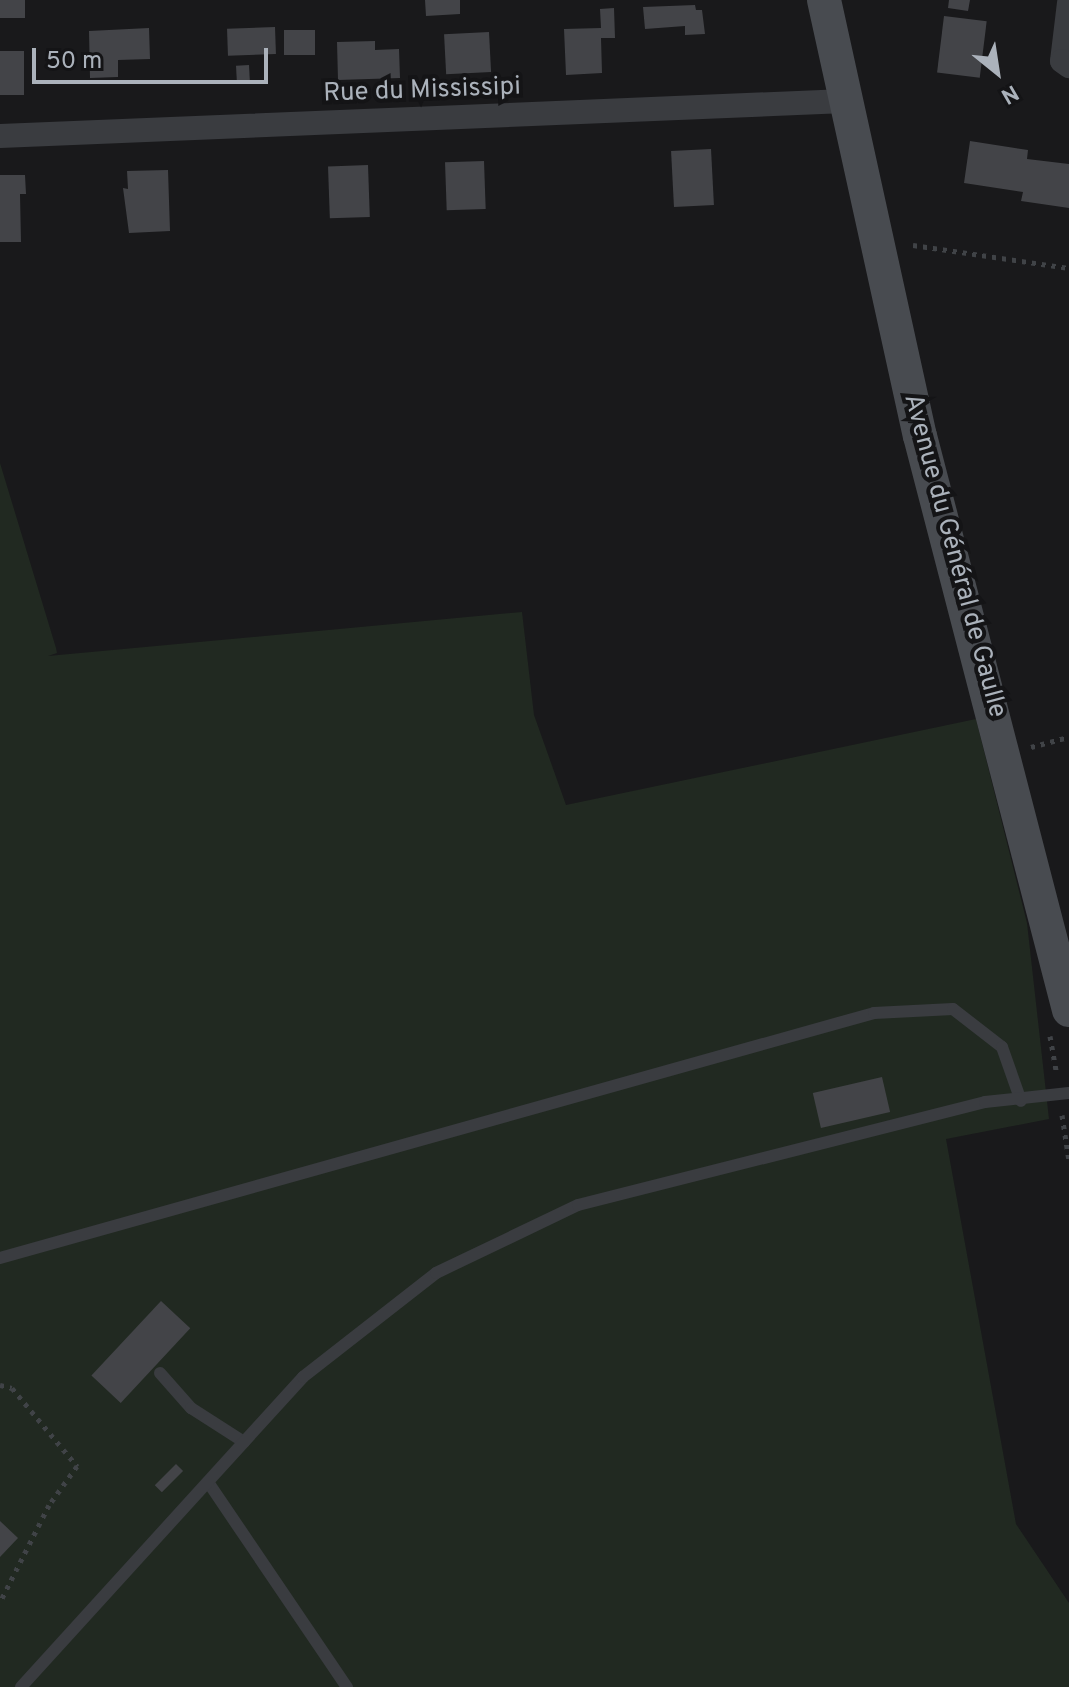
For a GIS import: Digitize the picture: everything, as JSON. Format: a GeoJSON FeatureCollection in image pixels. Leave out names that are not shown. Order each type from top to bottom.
{"type":"FeatureCollection","features":[{"type":"Feature","properties":{"kind":"main road","name":"Avenue du Général de Gaulle"},"geometry":{"type":"LineString","coordinates":[[824,0],[920,436],[1006,753],[1069,1010]]}},
{"type":"Feature","properties":{"kind":"street"},"geometry":{"type":"LineString","coordinates":[[1069,3],[1062,61],[1069,66]]}},
{"type":"Feature","properties":{"kind":"street","name":"Rue du Mississipi"},"geometry":{"type":"LineString","coordinates":[[0,136],[845,101]]}},
{"type":"Feature","properties":{"kind":"lane"},"geometry":{"type":"LineString","coordinates":[[0,1258],[874,1013],[953,1009],[1002,1047],[1021,1101]]}},
{"type":"Feature","properties":{"kind":"lane"},"geometry":{"type":"LineString","coordinates":[[21,1687],[303,1377],[436,1273],[578,1205],[985,1102],[1021,1101],[1069,1093]]}},
{"type":"Feature","properties":{"kind":"lane"},"geometry":{"type":"LineString","coordinates":[[160,1373],[191,1408],[244,1442]]}},
{"type":"Feature","properties":{"kind":"lane"},"geometry":{"type":"LineString","coordinates":[[208,1482],[347,1687]]}},
{"type":"Feature","properties":{"kind":"path"},"geometry":{"type":"LineString","coordinates":[[913,245],[1069,268]]}},
{"type":"Feature","properties":{"kind":"path"},"geometry":{"type":"LineString","coordinates":[[1006,753],[1069,737]]}},
{"type":"Feature","properties":{"kind":"path"},"geometry":{"type":"LineString","coordinates":[[0,1385],[12,1388],[77,1466],[49,1505],[0,1602]]}},
{"type":"Feature","properties":{"kind":"shaded area"},"geometry":{"type":"Polygon","coordinates":[[[0,463],[56,648],[57,653],[48,656],[522,612],[534,715],[566,805],[976,719],[1027,923],[1049,1119],[946,1139],[1016,1524],[1069,1603],[1069,1687],[0,1687],[0,463]]]}},
{"type":"Feature","properties":{"kind":"building"},"geometry":{"type":"Polygon","coordinates":[[[0,0],[25,0],[25,18],[0,18],[0,0]]]}},
{"type":"Feature","properties":{"kind":"building"},"geometry":{"type":"Polygon","coordinates":[[[425,0],[460,0],[460,14],[426,16],[425,0]]]}},
{"type":"Feature","properties":{"kind":"building"},"geometry":{"type":"Polygon","coordinates":[[[949,0],[970,0],[968,11],[948,8],[949,0]]]}},
{"type":"Feature","properties":{"kind":"building"},"geometry":{"type":"Polygon","coordinates":[[[695,5],[696,10],[702,10],[705,34],[685,35],[685,26],[645,29],[643,7],[695,5]]]}},
{"type":"Feature","properties":{"kind":"building"},"geometry":{"type":"Polygon","coordinates":[[[614,8],[615,38],[601,38],[602,73],[566,75],[564,29],[601,28],[600,9],[614,8]]]}},
{"type":"Feature","properties":{"kind":"building"},"geometry":{"type":"Polygon","coordinates":[[[944,16],[987,21],[980,78],[937,73],[944,16]]]}},
{"type":"Feature","properties":{"kind":"building"},"geometry":{"type":"Polygon","coordinates":[[[275,27],[276,54],[228,56],[227,29],[275,27]]]}},
{"type":"Feature","properties":{"kind":"building"},"geometry":{"type":"Polygon","coordinates":[[[149,28],[150,59],[118,60],[118,77],[90,78],[89,31],[149,28]]]}},
{"type":"Feature","properties":{"kind":"building"},"geometry":{"type":"Polygon","coordinates":[[[284,30],[315,30],[315,55],[284,55],[284,30]]]}},
{"type":"Feature","properties":{"kind":"building"},"geometry":{"type":"Polygon","coordinates":[[[489,32],[491,72],[446,74],[444,34],[489,32]]]}},
{"type":"Feature","properties":{"kind":"building"},"geometry":{"type":"Polygon","coordinates":[[[375,41],[375,50],[399,49],[400,78],[338,80],[337,42],[375,41]]]}},
{"type":"Feature","properties":{"kind":"building"},"geometry":{"type":"Polygon","coordinates":[[[0,51],[24,51],[24,95],[0,95],[0,51]]]}},
{"type":"Feature","properties":{"kind":"building"},"geometry":{"type":"Polygon","coordinates":[[[249,65],[250,82],[237,83],[236,66],[249,65]]]}},
{"type":"Feature","properties":{"kind":"building"},"geometry":{"type":"Polygon","coordinates":[[[970,141],[1028,150],[1027,159],[1069,164],[1069,208],[1021,201],[1023,192],[964,183],[970,141]]]}},
{"type":"Feature","properties":{"kind":"building"},"geometry":{"type":"Polygon","coordinates":[[[711,149],[714,205],[674,207],[671,151],[711,149]]]}},
{"type":"Feature","properties":{"kind":"building"},"geometry":{"type":"Polygon","coordinates":[[[484,161],[486,209],[447,210],[445,162],[484,161]]]}},
{"type":"Feature","properties":{"kind":"building"},"geometry":{"type":"Polygon","coordinates":[[[368,165],[370,217],[330,218],[328,166],[368,165]]]}},
{"type":"Feature","properties":{"kind":"building"},"geometry":{"type":"Polygon","coordinates":[[[168,170],[170,231],[129,233],[123,188],[128,189],[127,171],[168,170]]]}},
{"type":"Feature","properties":{"kind":"building"},"geometry":{"type":"Polygon","coordinates":[[[0,175],[25,175],[26,194],[20,194],[21,242],[0,242],[0,175]]]}},
{"type":"Feature","properties":{"kind":"building"},"geometry":{"type":"Polygon","coordinates":[[[882,1077],[890,1112],[821,1128],[813,1093],[882,1077]]]}},
{"type":"Feature","properties":{"kind":"building"},"geometry":{"type":"Polygon","coordinates":[[[161,1301],[190,1328],[121,1403],[91,1376],[161,1301]]]}},
{"type":"Feature","properties":{"kind":"building"},"geometry":{"type":"Polygon","coordinates":[[[176,1464],[183,1471],[162,1492],[155,1485],[176,1464]]]}},
{"type":"Feature","properties":{"kind":"building"},"geometry":{"type":"Polygon","coordinates":[[[0,1521],[18,1538],[0,1557],[0,1521]]]}}]}
